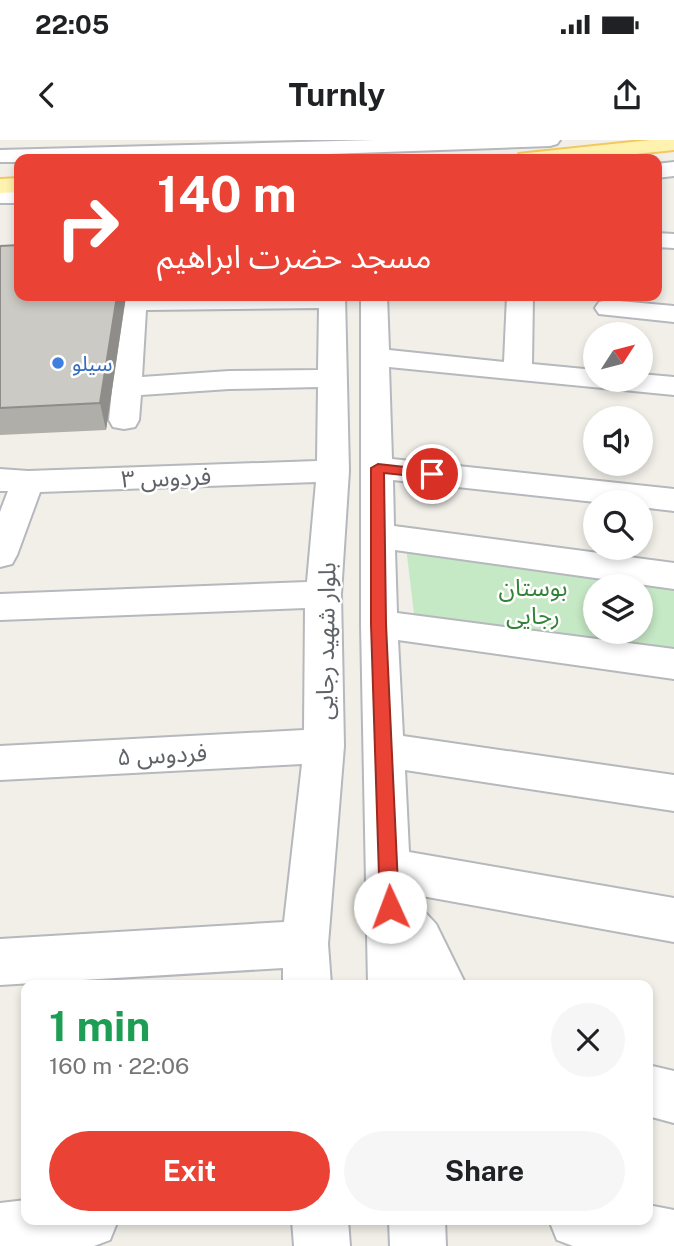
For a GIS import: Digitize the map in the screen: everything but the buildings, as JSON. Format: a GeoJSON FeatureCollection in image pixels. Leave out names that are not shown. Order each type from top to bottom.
{"type":"FeatureCollection","features":[{"type":"Feature","properties":{"kind":"main road"},"geometry":{"type":"LineString","coordinates":[[576,154],[674,144]]}},
{"type":"Feature","properties":{"kind":"street"},"geometry":{"type":"LineString","coordinates":[[37,154],[184,146],[269,145],[352,151],[410,143],[550,140]]}},
{"type":"Feature","properties":{"kind":"street"},"geometry":{"type":"LineString","coordinates":[[124,420],[134,301]]}},
{"type":"Feature","properties":{"kind":"street","name":"بلوار شهید رجایی"},"geometry":{"type":"LineString","coordinates":[[306,965],[324,746],[323,594],[333,471],[332,301]]}},
{"type":"Feature","properties":{"kind":"street","name":"بلوار شهید رجایی"},"geometry":{"type":"LineString","coordinates":[[373,301],[379,624],[392,980]]}},
{"type":"Feature","properties":{"kind":"street"},"geometry":{"type":"LineString","coordinates":[[518,373],[520,301]]}},
{"type":"Feature","properties":{"kind":"street"},"geometry":{"type":"LineString","coordinates":[[607,313],[674,314]]}},
{"type":"Feature","properties":{"kind":"street"},"geometry":{"type":"LineString","coordinates":[[373,358],[583,378]]}},
{"type":"Feature","properties":{"kind":"street"},"geometry":{"type":"LineString","coordinates":[[128,387],[229,380],[331,378]]}},
{"type":"Feature","properties":{"kind":"street"},"geometry":{"type":"LineString","coordinates":[[653,384],[674,386]]}},
{"type":"Feature","properties":{"kind":"street"},"geometry":{"type":"LineString","coordinates":[[378,468],[674,500]]}},
{"type":"Feature","properties":{"kind":"street","name":"فردوس ۳"},"geometry":{"type":"LineString","coordinates":[[14,481],[333,471]]}},
{"type":"Feature","properties":{"kind":"street"},"geometry":{"type":"LineString","coordinates":[[0,555],[14,481]]}},
{"type":"Feature","properties":{"kind":"street"},"geometry":{"type":"LineString","coordinates":[[377,536],[674,576]]}},
{"type":"Feature","properties":{"kind":"street"},"geometry":{"type":"LineString","coordinates":[[0,607],[323,594]]}},
{"type":"Feature","properties":{"kind":"street"},"geometry":{"type":"LineString","coordinates":[[379,624],[674,664]]}},
{"type":"Feature","properties":{"kind":"street","name":"فردوس ۵"},"geometry":{"type":"LineString","coordinates":[[0,763],[324,746]]}},
{"type":"Feature","properties":{"kind":"street"},"geometry":{"type":"LineString","coordinates":[[384,750],[674,793]]}},
{"type":"Feature","properties":{"kind":"street"},"geometry":{"type":"LineString","coordinates":[[389,888],[674,920]]}},
{"type":"Feature","properties":{"kind":"street"},"geometry":{"type":"LineString","coordinates":[[389,888],[420,940],[440,980]]}},
{"type":"Feature","properties":{"kind":"street"},"geometry":{"type":"LineString","coordinates":[[0,962],[306,965]]}},
{"type":"Feature","properties":{"kind":"street"},"geometry":{"type":"LineString","coordinates":[[653,1092],[674,1097]]}},
{"type":"Feature","properties":{"kind":"street"},"geometry":{"type":"LineString","coordinates":[[0,1231],[49,1225]]}},
{"type":"Feature","properties":{"kind":"street"},"geometry":{"type":"LineString","coordinates":[[320,1225],[322,1246]]}},
{"type":"Feature","properties":{"kind":"street"},"geometry":{"type":"LineString","coordinates":[[416,1225],[418,1246]]}},
{"type":"Feature","properties":{"kind":"street"},"geometry":{"type":"LineString","coordinates":[[604,1225],[674,1238]]}},
{"type":"Feature","properties":{"kind":"green space","name":"بوستان رجایی"},"geometry":{"type":"Polygon","coordinates":[[[406,547],[613,574],[583,574],[583,644],[653,644],[653,579],[674,582],[674,656],[415,622],[406,547]]]}},
{"type":"Feature","properties":{"kind":"place","name":"سیلو"},"geometry":{"type":"Point","coordinates":[58,363]}},
{"type":"Feature","properties":{"kind":"route"},"geometry":{"type":"LineString","coordinates":[[390,907],[379,624],[378,468],[432,474]]}}]}
